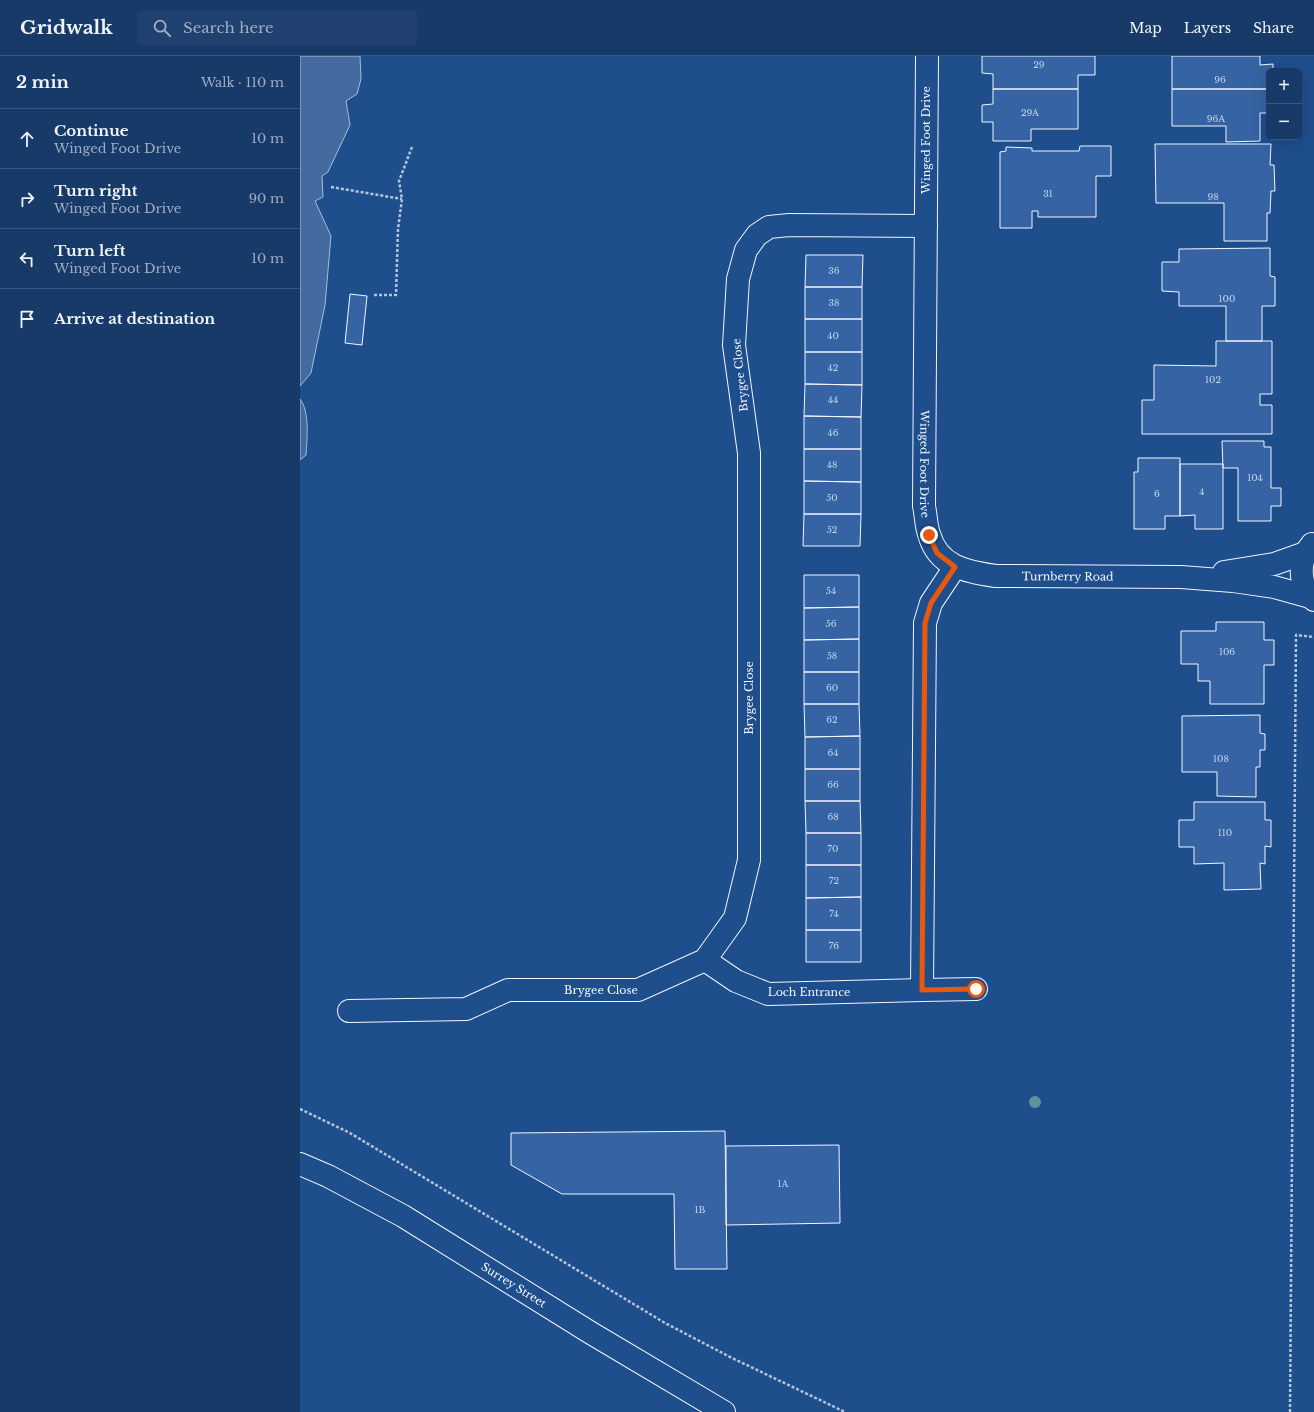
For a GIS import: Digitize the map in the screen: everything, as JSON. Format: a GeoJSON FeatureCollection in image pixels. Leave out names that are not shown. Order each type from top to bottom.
{"type":"FeatureCollection","features":[{"type":"Feature","properties":{"kind":"street","name":"Winged Foot Drive"},"geometry":{"type":"LineString","coordinates":[[927,56],[924,506],[929,535],[937,553],[955,567]]}},
{"type":"Feature","properties":{"kind":"street","name":"Brygee Close"},"geometry":{"type":"LineString","coordinates":[[349,1011],[466,1009],[508,990],[638,990],[705,960],[735,918],[749,860],[749,453],[734,345],[738,279],[746,250],[757,235],[769,227],[926,226]]}},
{"type":"Feature","properties":{"kind":"street","name":"Turnberry Road"},"geometry":{"type":"LineString","coordinates":[[1182,577],[1274,564],[1310,547]]}},
{"type":"Feature","properties":{"kind":"street"},"geometry":{"type":"LineString","coordinates":[[1310,547],[1302,564],[1301,575],[1304,587],[1312,598]]}},
{"type":"Feature","properties":{"kind":"street","name":"Turnberry Road"},"geometry":{"type":"LineString","coordinates":[[955,567],[972,572],[996,576],[1182,577],[1233,581],[1274,587],[1312,598]]}},
{"type":"Feature","properties":{"kind":"street"},"geometry":{"type":"LineString","coordinates":[[955,567],[931,603],[925,623],[922,990],[976,989]]}},
{"type":"Feature","properties":{"kind":"street","name":"Loch Entrance"},"geometry":{"type":"LineString","coordinates":[[705,960],[736,981],[768,994],[922,990]]}},
{"type":"Feature","properties":{"kind":"street","name":"Surrey Street"},"geometry":{"type":"LineString","coordinates":[[300,1164],[328,1176],[403,1216],[591,1333],[724,1412]]}},
{"type":"Feature","properties":{"kind":"path"},"geometry":{"type":"LineString","coordinates":[[374,294],[396,295],[398,230],[402,199],[399,180],[412,147]]}},
{"type":"Feature","properties":{"kind":"path"},"geometry":{"type":"LineString","coordinates":[[331,187],[402,199]]}},
{"type":"Feature","properties":{"kind":"path"},"geometry":{"type":"LineString","coordinates":[[1290,1412],[1296,635],[1314,637]]}},
{"type":"Feature","properties":{"kind":"path"},"geometry":{"type":"LineString","coordinates":[[300,1109],[350,1133],[665,1323],[732,1358],[844,1412]]}},
{"type":"Feature","properties":{"kind":"water"},"geometry":{"type":"Polygon","coordinates":[[[300,56],[360,56],[361,79],[357,94],[346,101],[350,125],[328,172],[322,176],[323,197],[315,201],[331,236],[325,305],[311,373],[300,386],[300,56]]]}},
{"type":"Feature","properties":{"kind":"water"},"geometry":{"type":"Polygon","coordinates":[[[300,399],[307,418],[307,434],[306,455],[300,460],[300,399]]]}},
{"type":"Feature","properties":{"kind":"building"},"geometry":{"type":"Polygon","coordinates":[[[982,56],[1095,56],[1095,75],[1078,75],[1078,89],[993,89],[993,74],[982,73],[982,56]]]}},
{"type":"Feature","properties":{"kind":"building"},"geometry":{"type":"Polygon","coordinates":[[[1172,56],[1260,56],[1260,65],[1273,64],[1273,68],[1266,68],[1266,89],[1172,89],[1172,56]]]}},
{"type":"Feature","properties":{"kind":"building"},"geometry":{"type":"Polygon","coordinates":[[[993,89],[1078,89],[1078,129],[1031,129],[1031,141],[993,141],[993,122],[982,122],[982,105],[993,104],[993,89]]]}},
{"type":"Feature","properties":{"kind":"building"},"geometry":{"type":"Polygon","coordinates":[[[1172,89],[1266,89],[1266,113],[1260,113],[1260,141],[1226,142],[1226,126],[1172,126],[1172,89]]]}},
{"type":"Feature","properties":{"kind":"building"},"geometry":{"type":"Polygon","coordinates":[[[1155,144],[1271,144],[1270,165],[1274,165],[1275,191],[1271,191],[1270,213],[1267,213],[1267,241],[1224,241],[1224,203],[1156,203],[1155,144]]]}},
{"type":"Feature","properties":{"kind":"building"},"geometry":{"type":"Polygon","coordinates":[[[1080,146],[1111,146],[1111,176],[1096,176],[1096,217],[1038,217],[1038,211],[1032,211],[1032,228],[1000,228],[1000,152],[1006,151],[1006,147],[1032,148],[1032,151],[1079,151],[1080,146]]]}},
{"type":"Feature","properties":{"kind":"building"},"geometry":{"type":"Polygon","coordinates":[[[1270,248],[1270,276],[1275,277],[1275,306],[1262,306],[1262,341],[1226,341],[1226,306],[1179,306],[1179,292],[1162,291],[1162,262],[1179,262],[1179,249],[1270,248]]]}},
{"type":"Feature","properties":{"kind":"building"},"geometry":{"type":"Polygon","coordinates":[[[806,255],[863,255],[862,287],[805,287],[806,255]]]}},
{"type":"Feature","properties":{"kind":"building"},"geometry":{"type":"Polygon","coordinates":[[[805,287],[862,287],[862,319],[805,319],[805,287]]]}},
{"type":"Feature","properties":{"kind":"building"},"geometry":{"type":"Polygon","coordinates":[[[350,294],[367,296],[362,345],[345,343],[350,294]]]}},
{"type":"Feature","properties":{"kind":"building"},"geometry":{"type":"Polygon","coordinates":[[[805,319],[862,319],[862,352],[805,352],[805,319]]]}},
{"type":"Feature","properties":{"kind":"building"},"geometry":{"type":"Polygon","coordinates":[[[1216,341],[1272,341],[1272,394],[1260,394],[1260,405],[1272,405],[1272,434],[1142,434],[1142,400],[1154,400],[1154,365],[1216,366],[1216,341]]]}},
{"type":"Feature","properties":{"kind":"building"},"geometry":{"type":"Polygon","coordinates":[[[805,352],[862,352],[862,385],[805,384],[805,352]]]}},
{"type":"Feature","properties":{"kind":"building"},"geometry":{"type":"Polygon","coordinates":[[[805,384],[862,385],[861,417],[804,416],[805,384]]]}},
{"type":"Feature","properties":{"kind":"building"},"geometry":{"type":"Polygon","coordinates":[[[804,416],[861,417],[861,449],[804,449],[804,416]]]}},
{"type":"Feature","properties":{"kind":"building"},"geometry":{"type":"Polygon","coordinates":[[[1222,441],[1264,441],[1264,447],[1271,447],[1271,488],[1281,488],[1281,506],[1271,506],[1271,521],[1238,521],[1238,468],[1223,468],[1222,441]]]}},
{"type":"Feature","properties":{"kind":"building"},"geometry":{"type":"Polygon","coordinates":[[[804,449],[861,449],[861,482],[804,481],[804,449]]]}},
{"type":"Feature","properties":{"kind":"building"},"geometry":{"type":"Polygon","coordinates":[[[1138,458],[1180,458],[1180,516],[1165,516],[1165,529],[1134,529],[1134,472],[1138,472],[1138,458]]]}},
{"type":"Feature","properties":{"kind":"building"},"geometry":{"type":"Polygon","coordinates":[[[1180,464],[1223,464],[1223,529],[1195,529],[1195,515],[1180,516],[1180,464]]]}},
{"type":"Feature","properties":{"kind":"building"},"geometry":{"type":"Polygon","coordinates":[[[804,481],[861,482],[861,514],[804,514],[804,481]]]}},
{"type":"Feature","properties":{"kind":"building"},"geometry":{"type":"Polygon","coordinates":[[[804,514],[861,514],[860,546],[803,546],[804,514]]]}},
{"type":"Feature","properties":{"kind":"building"},"geometry":{"type":"Polygon","coordinates":[[[804,575],[859,575],[859,607],[804,608],[804,575]]]}},
{"type":"Feature","properties":{"kind":"building"},"geometry":{"type":"Polygon","coordinates":[[[859,607],[859,639],[804,640],[804,608],[859,607]]]}},
{"type":"Feature","properties":{"kind":"building"},"geometry":{"type":"Polygon","coordinates":[[[1216,622],[1264,622],[1264,640],[1274,640],[1274,665],[1264,665],[1264,704],[1210,704],[1210,681],[1198,681],[1198,664],[1181,664],[1181,631],[1216,631],[1216,622]]]}},
{"type":"Feature","properties":{"kind":"building"},"geometry":{"type":"Polygon","coordinates":[[[859,639],[859,672],[804,672],[804,640],[859,639]]]}},
{"type":"Feature","properties":{"kind":"building"},"geometry":{"type":"Polygon","coordinates":[[[804,672],[859,672],[859,704],[804,704],[804,672]]]}},
{"type":"Feature","properties":{"kind":"building"},"geometry":{"type":"Polygon","coordinates":[[[804,704],[859,704],[860,736],[805,737],[804,704]]]}},
{"type":"Feature","properties":{"kind":"building"},"geometry":{"type":"Polygon","coordinates":[[[1260,715],[1260,733],[1265,734],[1265,750],[1260,750],[1260,767],[1256,767],[1256,797],[1217,796],[1217,772],[1182,772],[1182,716],[1260,715]]]}},
{"type":"Feature","properties":{"kind":"building"},"geometry":{"type":"Polygon","coordinates":[[[860,736],[860,769],[805,769],[805,737],[860,736]]]}},
{"type":"Feature","properties":{"kind":"building"},"geometry":{"type":"Polygon","coordinates":[[[805,769],[860,769],[860,801],[805,801],[805,769]]]}},
{"type":"Feature","properties":{"kind":"building"},"geometry":{"type":"Polygon","coordinates":[[[805,801],[860,801],[861,833],[806,833],[805,801]]]}},
{"type":"Feature","properties":{"kind":"building"},"geometry":{"type":"Polygon","coordinates":[[[1194,802],[1265,802],[1265,820],[1271,820],[1271,847],[1265,846],[1265,864],[1260,863],[1261,889],[1224,890],[1224,863],[1194,864],[1194,847],[1179,847],[1179,820],[1194,820],[1194,802]]]}},
{"type":"Feature","properties":{"kind":"building"},"geometry":{"type":"Polygon","coordinates":[[[806,833],[861,833],[861,865],[806,865],[806,833]]]}},
{"type":"Feature","properties":{"kind":"building"},"geometry":{"type":"Polygon","coordinates":[[[806,865],[861,865],[861,897],[806,898],[806,865]]]}},
{"type":"Feature","properties":{"kind":"building"},"geometry":{"type":"Polygon","coordinates":[[[861,897],[861,930],[806,930],[806,898],[861,897]]]}},
{"type":"Feature","properties":{"kind":"building"},"geometry":{"type":"Polygon","coordinates":[[[806,930],[861,930],[861,962],[806,962],[806,930]]]}},
{"type":"Feature","properties":{"kind":"building"},"geometry":{"type":"Polygon","coordinates":[[[725,1131],[727,1269],[675,1269],[674,1194],[562,1194],[511,1165],[511,1133],[725,1131]]]}},
{"type":"Feature","properties":{"kind":"building"},"geometry":{"type":"Polygon","coordinates":[[[839,1145],[840,1223],[726,1225],[726,1146],[839,1145]]]}},
{"type":"Feature","properties":{"kind":"route"},"geometry":{"type":"LineString","coordinates":[[929,535],[937,553],[955,567],[931,603],[925,623],[922,990],[976,989]]}}]}
